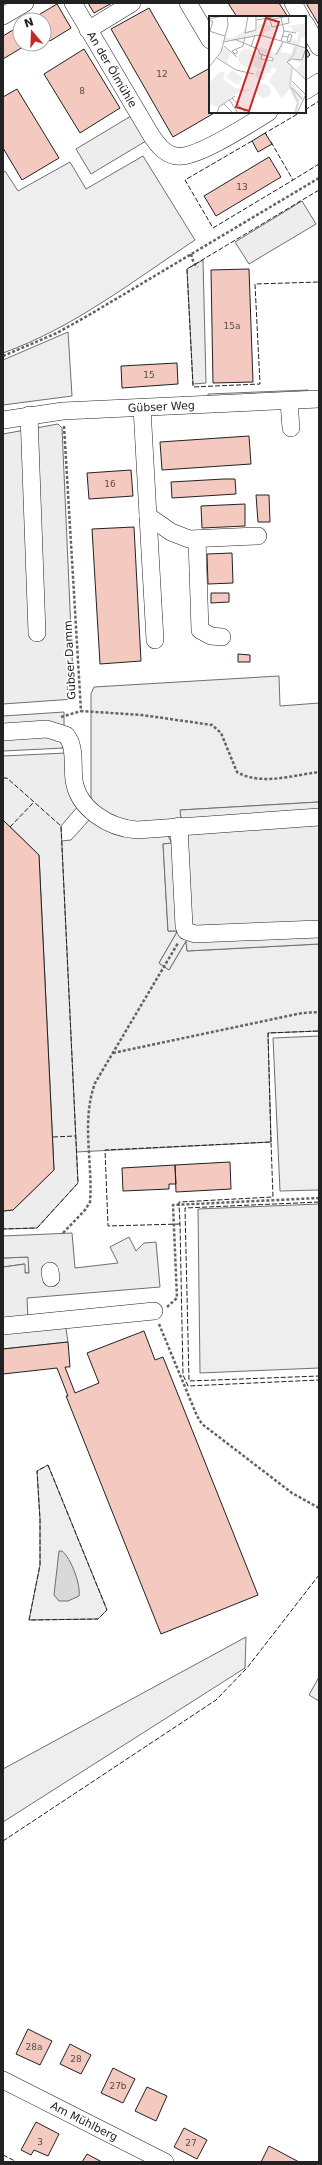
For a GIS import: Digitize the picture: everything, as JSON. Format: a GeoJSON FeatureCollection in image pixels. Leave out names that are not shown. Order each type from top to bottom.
{"type":"FeatureCollection","features":[{"type":"Feature","properties":{"kind":"street"},"geometry":{"type":"LineString","coordinates":[[3,16],[25,3]]}},
{"type":"Feature","properties":{"kind":"street","name":"An der Ölmühle"},"geometry":{"type":"LineString","coordinates":[[73,3],[151,135],[161,148],[172,155],[181,157],[195,154],[260,114]]}},
{"type":"Feature","properties":{"kind":"street"},"geometry":{"type":"LineString","coordinates":[[88,30],[132,3]]}},
{"type":"Feature","properties":{"kind":"street"},"geometry":{"type":"LineString","coordinates":[[188,3],[209,38]]}},
{"type":"Feature","properties":{"kind":"street"},"geometry":{"type":"LineString","coordinates":[[293,3],[300,16]]}},
{"type":"Feature","properties":{"kind":"street"},"geometry":{"type":"LineString","coordinates":[[306,25],[319,47]]}},
{"type":"Feature","properties":{"kind":"street"},"geometry":{"type":"LineString","coordinates":[[306,90],[319,82]]}},
{"type":"Feature","properties":{"kind":"street","name":"Gübser Weg"},"geometry":{"type":"LineString","coordinates":[[3,420],[64,411],[289,402],[319,399]]}},
{"type":"Feature","properties":{"kind":"street"},"geometry":{"type":"LineString","coordinates":[[289,402],[291,428]]}},
{"type":"Feature","properties":{"kind":"street"},"geometry":{"type":"LineString","coordinates":[[142,408],[155,640]]}},
{"type":"Feature","properties":{"kind":"street"},"geometry":{"type":"LineString","coordinates":[[29,415],[36,632]]}},
{"type":"Feature","properties":{"kind":"street"},"geometry":{"type":"LineString","coordinates":[[148,516],[171,532],[197,539],[258,536]]}},
{"type":"Feature","properties":{"kind":"street"},"geometry":{"type":"LineString","coordinates":[[197,539],[200,630],[211,636],[222,637]]}},
{"type":"Feature","properties":{"kind":"street"},"geometry":{"type":"LineString","coordinates":[[3,732],[47,729],[66,735],[72,746],[74,780],[78,792],[91,810],[110,824],[120,828],[137,830],[319,817]]}},
{"type":"Feature","properties":{"kind":"street"},"geometry":{"type":"LineString","coordinates":[[179,826],[184,926],[186,931],[195,934],[319,929]]}},
{"type":"Feature","properties":{"kind":"street"},"geometry":{"type":"LineString","coordinates":[[3,1326],[154,1311]]}},
{"type":"Feature","properties":{"kind":"street","name":"Am Mühlberg"},"geometry":{"type":"LineString","coordinates":[[3,2080],[165,2162]]}},
{"type":"Feature","properties":{"kind":"path"},"geometry":{"type":"LineString","coordinates":[[3,356],[35,343],[73,324],[319,178]]}},
{"type":"Feature","properties":{"kind":"path"},"geometry":{"type":"LineString","coordinates":[[191,254],[194,264],[198,267]]}},
{"type":"Feature","properties":{"kind":"path","name":"Gübser Damm"},"geometry":{"type":"LineString","coordinates":[[64,411],[81,711],[142,715],[212,725],[221,733],[237,772],[254,778],[287,777],[319,772]]}},
{"type":"Feature","properties":{"kind":"path"},"geometry":{"type":"LineString","coordinates":[[63,1233],[85,1210],[90,1202],[88,1107],[95,1083],[186,931]]}},
{"type":"Feature","properties":{"kind":"path"},"geometry":{"type":"LineString","coordinates":[[112,1053],[206,1032],[302,1013],[319,1012]]}},
{"type":"Feature","properties":{"kind":"path"},"geometry":{"type":"LineString","coordinates":[[319,1198],[173,1205],[177,1298],[165,1310],[154,1311],[200,1422],[216,1436],[292,1493],[319,1508]]}},
{"type":"Feature","properties":{"kind":"shaded area"},"geometry":{"type":"Polygon","coordinates":[[[131,116],[146,141],[91,174],[76,149],[131,116]]]}},
{"type":"Feature","properties":{"kind":"shaded area"},"geometry":{"type":"Polygon","coordinates":[[[143,156],[195,240],[78,317],[29,343],[3,353],[3,173],[5,171],[18,191],[70,162],[86,189],[143,156]]]}},
{"type":"Feature","properties":{"kind":"shaded area"},"geometry":{"type":"Polygon","coordinates":[[[302,201],[316,224],[249,264],[235,242],[302,201]]]}},
{"type":"Feature","properties":{"kind":"shaded area"},"geometry":{"type":"Polygon","coordinates":[[[203,260],[206,383],[193,384],[187,269],[203,260]]]}},
{"type":"Feature","properties":{"kind":"shaded area"},"geometry":{"type":"Polygon","coordinates":[[[68,332],[72,396],[3,405],[3,360],[68,332]]]}},
{"type":"Feature","properties":{"kind":"shaded area"},"geometry":{"type":"Polygon","coordinates":[[[308,390],[308,392],[208,398],[208,394],[308,390]]]}},
{"type":"Feature","properties":{"kind":"shaded area"},"geometry":{"type":"Polygon","coordinates":[[[58,424],[62,428],[74,699],[3,704],[3,434],[58,424]]]}},
{"type":"Feature","properties":{"kind":"shaded area"},"geometry":{"type":"Polygon","coordinates":[[[279,676],[280,706],[319,703],[319,802],[181,810],[181,818],[168,836],[172,843],[163,844],[168,931],[177,932],[159,963],[169,970],[186,941],[187,951],[319,944],[319,1031],[268,1033],[271,1142],[76,1152],[61,841],[71,840],[91,818],[91,694],[94,687],[279,676]]]}},
{"type":"Feature","properties":{"kind":"shaded area"},"geometry":{"type":"Polygon","coordinates":[[[64,712],[64,748],[3,751],[3,716],[64,712]]]}},
{"type":"Feature","properties":{"kind":"shaded area"},"geometry":{"type":"Polygon","coordinates":[[[66,753],[79,805],[61,826],[78,1183],[37,1228],[3,1229],[3,1211],[13,1210],[54,1170],[39,855],[3,820],[3,756],[66,753]]]}},
{"type":"Feature","properties":{"kind":"shaded area"},"geometry":{"type":"Polygon","coordinates":[[[319,802],[319,944],[187,951],[186,941],[169,970],[159,963],[177,932],[168,931],[163,844],[172,843],[168,836],[181,818],[180,810],[319,802]]]}},
{"type":"Feature","properties":{"kind":"shaded area"},"geometry":{"type":"Polygon","coordinates":[[[319,1036],[319,1190],[280,1191],[273,1038],[319,1036]]]}},
{"type":"Feature","properties":{"kind":"shaded area"},"geometry":{"type":"Polygon","coordinates":[[[319,1204],[319,1368],[200,1373],[198,1209],[319,1204]]]}},
{"type":"Feature","properties":{"kind":"shaded area"},"geometry":{"type":"Polygon","coordinates":[[[72,1233],[75,1268],[118,1263],[110,1247],[129,1237],[136,1251],[144,1243],[156,1242],[160,1287],[27,1298],[28,1319],[64,1316],[68,1342],[3,1349],[3,1267],[25,1264],[25,1273],[29,1273],[28,1257],[3,1258],[3,1236],[72,1233]]]}},
{"type":"Feature","properties":{"kind":"shaded area"},"geometry":{"type":"Polygon","coordinates":[[[29,1257],[29,1273],[25,1273],[24,1264],[3,1267],[3,1258],[29,1257]]]}},
{"type":"Feature","properties":{"kind":"shaded area"},"geometry":{"type":"Polygon","coordinates":[[[48,1465],[107,1610],[98,1619],[29,1620],[40,1565],[40,1519],[37,1471],[48,1465]]]}},
{"type":"Feature","properties":{"kind":"shaded area"},"geometry":{"type":"Polygon","coordinates":[[[59,1551],[62,1551],[69,1559],[75,1572],[78,1585],[79,1596],[68,1601],[59,1601],[54,1595],[59,1551]]]}},
{"type":"Feature","properties":{"kind":"shaded area"},"geometry":{"type":"Polygon","coordinates":[[[246,1637],[245,1668],[3,1822],[3,1769],[246,1637]]]}},
{"type":"Feature","properties":{"kind":"shaded area"},"geometry":{"type":"Polygon","coordinates":[[[319,1677],[319,1701],[309,1695],[319,1677]]]}},
{"type":"Feature","properties":{"kind":"building"},"geometry":{"type":"Polygon","coordinates":[[[88,3],[112,3],[94,13],[88,3]]]}},
{"type":"Feature","properties":{"kind":"building"},"geometry":{"type":"Polygon","coordinates":[[[228,3],[279,3],[287,16],[236,16],[228,3]]]}},
{"type":"Feature","properties":{"kind":"building"},"geometry":{"type":"Polygon","coordinates":[[[306,3],[319,3],[319,25],[306,3]]]}},
{"type":"Feature","properties":{"kind":"building"},"geometry":{"type":"Polygon","coordinates":[[[57,4],[71,28],[52,40],[52,12],[44,12],[57,4]]]}},
{"type":"Feature","properties":{"kind":"building"},"geometry":{"type":"Polygon","coordinates":[[[149,8],[190,79],[209,69],[209,113],[214,113],[173,137],[111,29],[149,8]]]}},
{"type":"Feature","properties":{"kind":"building"},"geometry":{"type":"Polygon","coordinates":[[[12,31],[12,52],[15,52],[3,59],[3,36],[12,31]]]}},
{"type":"Feature","properties":{"kind":"building"},"geometry":{"type":"Polygon","coordinates":[[[306,48],[310,55],[306,58],[306,48]]]}},
{"type":"Feature","properties":{"kind":"building"},"geometry":{"type":"Polygon","coordinates":[[[84,49],[120,108],[80,133],[44,74],[84,49]]]}},
{"type":"Feature","properties":{"kind":"building"},"geometry":{"type":"Polygon","coordinates":[[[17,89],[59,158],[22,180],[3,148],[3,97],[17,89]]]}},
{"type":"Feature","properties":{"kind":"building"},"geometry":{"type":"Polygon","coordinates":[[[265,133],[272,144],[258,152],[252,141],[265,133]]]}},
{"type":"Feature","properties":{"kind":"building"},"geometry":{"type":"Polygon","coordinates":[[[269,157],[281,177],[216,216],[204,196],[269,157]]]}},
{"type":"Feature","properties":{"kind":"building"},"geometry":{"type":"Polygon","coordinates":[[[249,269],[253,382],[213,383],[211,270],[249,269]]]}},
{"type":"Feature","properties":{"kind":"building"},"geometry":{"type":"Polygon","coordinates":[[[177,363],[178,384],[122,388],[121,366],[177,363]]]}},
{"type":"Feature","properties":{"kind":"building"},"geometry":{"type":"Polygon","coordinates":[[[249,436],[251,464],[162,470],[160,442],[249,436]]]}},
{"type":"Feature","properties":{"kind":"building"},"geometry":{"type":"Polygon","coordinates":[[[131,470],[133,496],[89,499],[87,473],[131,470]]]}},
{"type":"Feature","properties":{"kind":"building"},"geometry":{"type":"Polygon","coordinates":[[[235,479],[236,494],[172,498],[171,482],[235,479]]]}},
{"type":"Feature","properties":{"kind":"building"},"geometry":{"type":"Polygon","coordinates":[[[256,495],[269,495],[270,522],[258,522],[256,495]]]}},
{"type":"Feature","properties":{"kind":"building"},"geometry":{"type":"Polygon","coordinates":[[[245,504],[245,526],[202,528],[201,506],[245,504]]]}},
{"type":"Feature","properties":{"kind":"building"},"geometry":{"type":"Polygon","coordinates":[[[134,527],[141,661],[100,664],[92,529],[134,527]]]}},
{"type":"Feature","properties":{"kind":"building"},"geometry":{"type":"Polygon","coordinates":[[[232,553],[233,583],[208,584],[207,554],[232,553]]]}},
{"type":"Feature","properties":{"kind":"building"},"geometry":{"type":"Polygon","coordinates":[[[211,593],[229,593],[229,602],[211,603],[211,593]]]}},
{"type":"Feature","properties":{"kind":"building"},"geometry":{"type":"Polygon","coordinates":[[[238,654],[250,655],[250,662],[238,662],[238,654]]]}},
{"type":"Feature","properties":{"kind":"building"},"geometry":{"type":"Polygon","coordinates":[[[3,820],[39,855],[54,1170],[13,1210],[3,1211],[3,820]]]}},
{"type":"Feature","properties":{"kind":"building"},"geometry":{"type":"Polygon","coordinates":[[[230,1162],[231,1189],[176,1192],[175,1165],[230,1162]]]}},
{"type":"Feature","properties":{"kind":"building"},"geometry":{"type":"Polygon","coordinates":[[[175,1165],[176,1184],[169,1184],[169,1189],[123,1191],[122,1168],[175,1165]]]}},
{"type":"Feature","properties":{"kind":"building"},"geometry":{"type":"Polygon","coordinates":[[[144,1331],[155,1360],[163,1357],[258,1595],[161,1634],[66,1396],[68,1396],[57,1368],[3,1374],[3,1349],[68,1342],[70,1367],[65,1367],[75,1393],[99,1383],[87,1353],[144,1331]]]}},
{"type":"Feature","properties":{"kind":"building"},"geometry":{"type":"Polygon","coordinates":[[[28,2029],[52,2041],[40,2065],[16,2054],[28,2029]]]}},
{"type":"Feature","properties":{"kind":"building"},"geometry":{"type":"Polygon","coordinates":[[[70,2044],[91,2055],[81,2074],[60,2064],[70,2044]]]}},
{"type":"Feature","properties":{"kind":"building"},"geometry":{"type":"Polygon","coordinates":[[[113,2068],[135,2079],[123,2103],[101,2093],[113,2068]]]}},
{"type":"Feature","properties":{"kind":"building"},"geometry":{"type":"Polygon","coordinates":[[[147,2087],[167,2096],[156,2121],[135,2111],[147,2087]]]}},
{"type":"Feature","properties":{"kind":"building"},"geometry":{"type":"Polygon","coordinates":[[[36,2122],[59,2134],[48,2156],[34,2150],[31,2155],[21,2150],[36,2122]]]}},
{"type":"Feature","properties":{"kind":"building"},"geometry":{"type":"Polygon","coordinates":[[[184,2128],[207,2140],[197,2159],[174,2147],[184,2128]]]}},
{"type":"Feature","properties":{"kind":"building"},"geometry":{"type":"Polygon","coordinates":[[[269,2146],[299,2162],[261,2162],[269,2146]]]}},
{"type":"Feature","properties":{"kind":"building"},"geometry":{"type":"Polygon","coordinates":[[[87,2154],[102,2162],[82,2162],[87,2154]]]}},
{"type":"Feature","properties":{"kind":"fence"},"geometry":{"type":"LineString","coordinates":[[306,109],[319,101]]}},
{"type":"Feature","properties":{"kind":"fence"},"geometry":{"type":"LineString","coordinates":[[267,135],[265,133],[299,113]]}},
{"type":"Feature","properties":{"kind":"fence"},"geometry":{"type":"LineString","coordinates":[[252,141],[185,180],[213,228],[293,180]]}},
{"type":"Feature","properties":{"kind":"fence"},"geometry":{"type":"LineString","coordinates":[[271,142],[293,180],[319,164]]}},
{"type":"Feature","properties":{"kind":"fence"},"geometry":{"type":"LineString","coordinates":[[319,190],[187,269],[193,387],[260,384],[255,284],[319,282]]}},
{"type":"Feature","properties":{"kind":"fence"},"geometry":{"type":"LineString","coordinates":[[3,778],[7,778],[61,826],[78,1183],[37,1228],[3,1229]]}},
{"type":"Feature","properties":{"kind":"fence"},"geometry":{"type":"LineString","coordinates":[[10,827],[34,802]]}},
{"type":"Feature","properties":{"kind":"fence"},"geometry":{"type":"LineString","coordinates":[[271,1142],[268,1033],[319,1031]]}},
{"type":"Feature","properties":{"kind":"fence"},"geometry":{"type":"LineString","coordinates":[[53,1137],[75,1136]]}},
{"type":"Feature","properties":{"kind":"fence"},"geometry":{"type":"LineString","coordinates":[[180,1224],[108,1226],[105,1150],[271,1142],[273,1197],[179,1202],[180,1224],[183,1375],[188,1386],[319,1380]]}},
{"type":"Feature","properties":{"kind":"fence"},"geometry":{"type":"LineString","coordinates":[[319,1202],[185,1208],[189,1381],[319,1376]]}},
{"type":"Feature","properties":{"kind":"fence"},"geometry":{"type":"LineString","coordinates":[[48,1465],[107,1610],[98,1619],[29,1620],[40,1565],[40,1519],[37,1471],[48,1465]]}},
{"type":"Feature","properties":{"kind":"fence"},"geometry":{"type":"LineString","coordinates":[[3,1841],[216,1700],[247,1668],[319,1575]]}},
{"type":"Feature","properties":{"kind":"fence"},"geometry":{"type":"LineString","coordinates":[[3,2155],[17,2162]]}}]}
